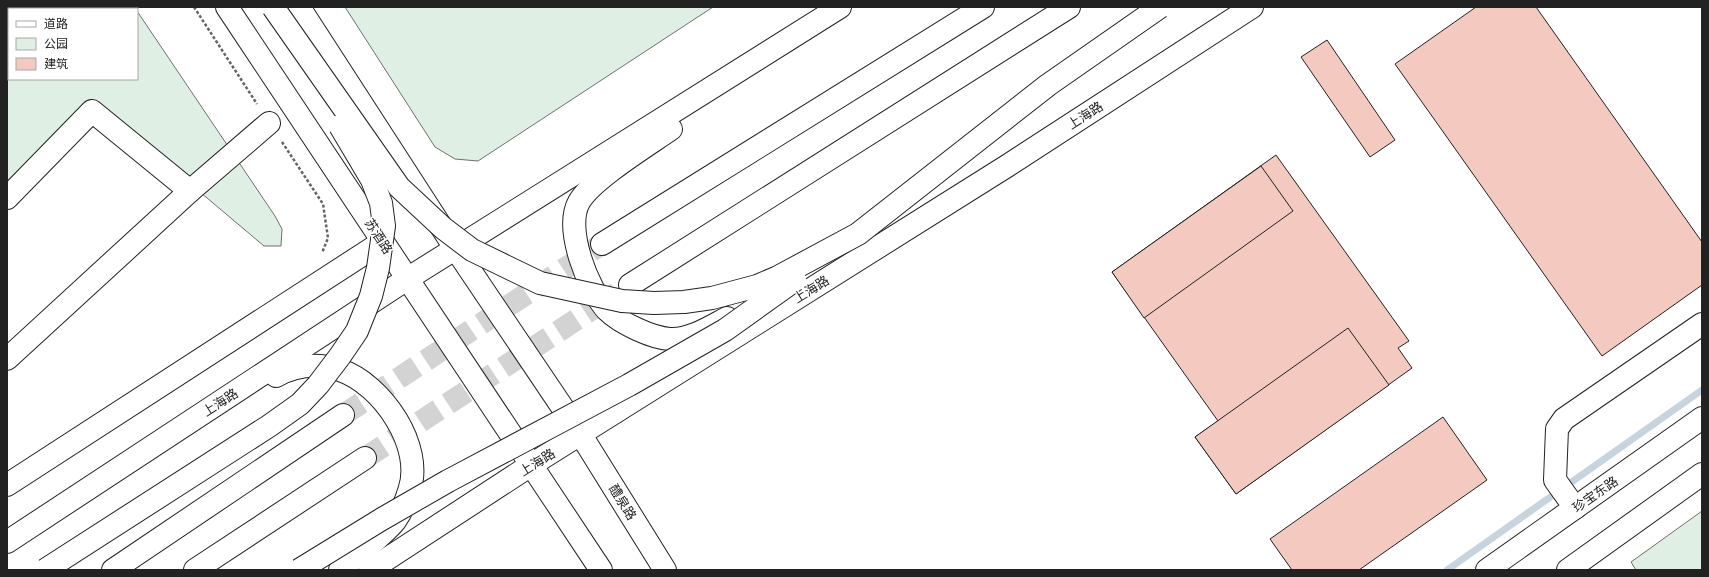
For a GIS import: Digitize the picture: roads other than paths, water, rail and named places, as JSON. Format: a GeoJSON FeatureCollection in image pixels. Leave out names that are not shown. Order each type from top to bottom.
{"type":"FeatureCollection","features":[{"type":"Feature","properties":{"kind":"main road","name":"苏酒路"},"geometry":{"type":"LineString","coordinates":[[227,7],[531,465]]}},
{"type":"Feature","properties":{"kind":"main road"},"geometry":{"type":"LineString","coordinates":[[273,7],[399,187],[427,215],[472,250],[540,283],[622,301],[684,302],[712,298],[738,293],[778,277],[858,234]]}},
{"type":"Feature","properties":{"kind":"main road"},"geometry":{"type":"LineString","coordinates":[[45,570],[269,426],[300,404],[318,385],[357,331],[371,296],[378,268],[384,226],[381,203],[372,180],[273,7]]}},
{"type":"Feature","properties":{"kind":"main road"},"geometry":{"type":"LineString","coordinates":[[299,7],[456,248],[581,434]]}},
{"type":"Feature","properties":{"kind":"main road"},"geometry":{"type":"LineString","coordinates":[[602,244],[983,7]]}},
{"type":"Feature","properties":{"kind":"main road"},"geometry":{"type":"LineString","coordinates":[[630,285],[1069,7]]}},
{"type":"Feature","properties":{"kind":"main road"},"geometry":{"type":"LineString","coordinates":[[299,570],[428,492],[629,386],[725,330],[858,234],[1048,85],[1160,7]]}},
{"type":"Feature","properties":{"kind":"main road","name":"上海路"},"geometry":{"type":"LineString","coordinates":[[370,570],[531,465],[952,200],[1252,7]]}},
{"type":"Feature","properties":{"kind":"main road"},"geometry":{"type":"LineString","coordinates":[[838,8],[590,187],[578,203],[575,216],[576,236],[580,256],[588,280],[608,310],[630,325],[648,334],[671,339],[694,335],[952,200]]}},
{"type":"Feature","properties":{"kind":"main road","name":"上海路"},"geometry":{"type":"LineString","coordinates":[[7,542],[407,279],[838,8]]}},
{"type":"Feature","properties":{"kind":"main road"},"geometry":{"type":"LineString","coordinates":[[7,198],[92,111],[190,191]]}},
{"type":"Feature","properties":{"kind":"main road"},"geometry":{"type":"LineString","coordinates":[[7,359],[190,191],[269,123]]}},
{"type":"Feature","properties":{"kind":"main road"},"geometry":{"type":"LineString","coordinates":[[7,485],[382,242]]}},
{"type":"Feature","properties":{"kind":"main road"},"geometry":{"type":"LineString","coordinates":[[1574,508],[1554,480],[1557,429],[1564,419],[1702,324]]}},
{"type":"Feature","properties":{"kind":"main road"},"geometry":{"type":"LineString","coordinates":[[116,470],[283,372],[302,366],[340,370],[368,387],[381,398],[394,415],[406,439],[413,463],[410,490],[395,521],[340,570]]}},
{"type":"Feature","properties":{"kind":"main road"},"geometry":{"type":"LineString","coordinates":[[113,570],[343,415]]}},
{"type":"Feature","properties":{"kind":"main road","name":"珍宝东路"},"geometry":{"type":"LineString","coordinates":[[1487,570],[1702,418]]}},
{"type":"Feature","properties":{"kind":"main road","name":"醴泉路"},"geometry":{"type":"LineString","coordinates":[[581,434],[665,570]]}},
{"type":"Feature","properties":{"kind":"main road"},"geometry":{"type":"LineString","coordinates":[[195,570],[365,458]]}},
{"type":"Feature","properties":{"kind":"main road"},"geometry":{"type":"LineString","coordinates":[[531,465],[601,570]]}},
{"type":"Feature","properties":{"kind":"main road"},"geometry":{"type":"LineString","coordinates":[[7,473],[34,468]]}},
{"type":"Feature","properties":{"kind":"main road"},"geometry":{"type":"LineString","coordinates":[[1568,570],[1702,474]]}},
{"type":"Feature","properties":{"kind":"waterway"},"geometry":{"type":"LineString","coordinates":[[1447,570],[1702,390]]}},
{"type":"Feature","properties":{"kind":"tunnel"},"geometry":{"type":"LineString","coordinates":[[343,415],[602,244]]}},
{"type":"Feature","properties":{"kind":"tunnel"},"geometry":{"type":"LineString","coordinates":[[365,458],[617,293]]}}]}
